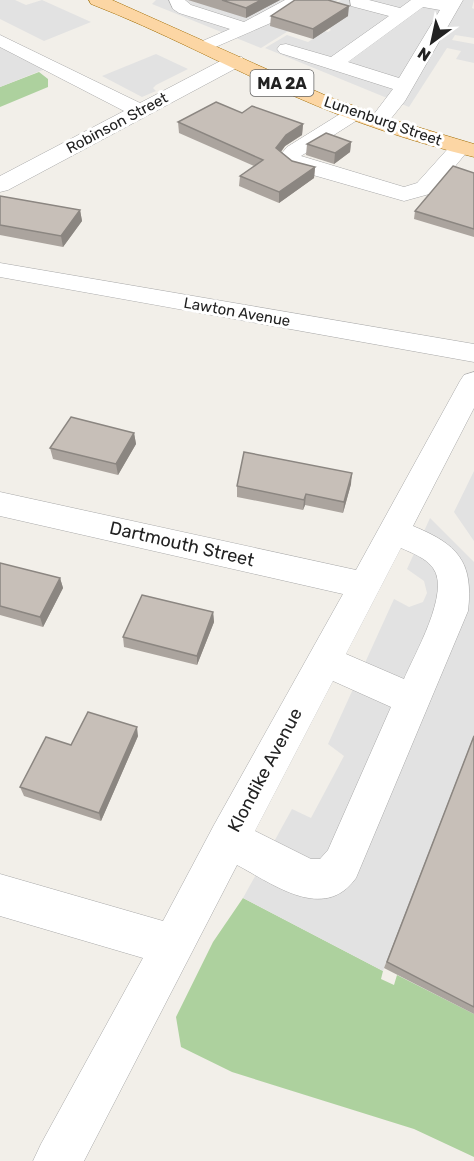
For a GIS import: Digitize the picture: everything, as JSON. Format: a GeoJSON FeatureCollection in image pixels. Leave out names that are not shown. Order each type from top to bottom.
{"type":"FeatureCollection","features":[{"type":"Feature","properties":{"kind":"main road","name":"Lunenburg Street"},"geometry":{"type":"LineString","coordinates":[[97,0],[355,113],[467,149]]}},
{"type":"Feature","properties":{"kind":"street"},"geometry":{"type":"LineString","coordinates":[[177,0],[185,9],[246,28]]}},
{"type":"Feature","properties":{"kind":"street"},"geometry":{"type":"LineString","coordinates":[[204,47],[246,28],[297,0]]}},
{"type":"Feature","properties":{"kind":"street"},"geometry":{"type":"LineString","coordinates":[[334,64],[423,1],[454,4],[404,86],[378,122]]}},
{"type":"Feature","properties":{"kind":"street"},"geometry":{"type":"LineString","coordinates":[[357,2],[403,14]]}},
{"type":"Feature","properties":{"kind":"street"},"geometry":{"type":"LineString","coordinates":[[0,40],[139,111]]}},
{"type":"Feature","properties":{"kind":"street"},"geometry":{"type":"LineString","coordinates":[[286,49],[404,86]]}},
{"type":"Feature","properties":{"kind":"street","name":"Robinson Street"},"geometry":{"type":"LineString","coordinates":[[0,185],[235,61]]}},
{"type":"Feature","properties":{"kind":"street"},"geometry":{"type":"LineString","coordinates":[[355,113],[294,151],[289,158],[300,164],[404,194],[425,188],[467,149]]}},
{"type":"Feature","properties":{"kind":"street","name":"Lawton Avenue"},"geometry":{"type":"LineString","coordinates":[[0,270],[474,353]]}},
{"type":"Feature","properties":{"kind":"street","name":"Klondike Avenue"},"geometry":{"type":"LineString","coordinates":[[58,1161],[323,660],[474,381]]}},
{"type":"Feature","properties":{"kind":"street","name":"Dartmouth Street"},"geometry":{"type":"LineString","coordinates":[[0,504],[364,585]]}},
{"type":"Feature","properties":{"kind":"street"},"geometry":{"type":"LineString","coordinates":[[228,839],[305,878],[316,881],[336,874],[342,864],[413,700],[463,612],[454,572],[443,557],[432,549],[392,531]]}},
{"type":"Feature","properties":{"kind":"street"},"geometry":{"type":"LineString","coordinates":[[323,660],[413,700]]}},
{"type":"Feature","properties":{"kind":"street"},"geometry":{"type":"LineString","coordinates":[[0,895],[172,945]]}},
{"type":"Feature","properties":{"kind":"green space"},"geometry":{"type":"Polygon","coordinates":[[[39,72],[48,79],[48,87],[0,107],[0,87],[39,72]]]}},
{"type":"Feature","properties":{"kind":"green space"},"geometry":{"type":"Polygon","coordinates":[[[243,898],[383,971],[381,979],[394,985],[397,975],[474,1014],[474,1157],[414,1129],[232,1072],[181,1047],[176,1017],[213,942],[243,898]]]}},
{"type":"Feature","properties":{"kind":"shaded area"},"geometry":{"type":"Polygon","coordinates":[[[0,0],[15,0],[26,5],[42,0],[91,22],[44,41],[0,19],[0,0]]]}},
{"type":"Feature","properties":{"kind":"shaded area"},"geometry":{"type":"Polygon","coordinates":[[[156,0],[338,0],[261,48],[152,4],[156,0]]]}},
{"type":"Feature","properties":{"kind":"shaded area"},"geometry":{"type":"Polygon","coordinates":[[[341,0],[474,0],[472,8],[474,9],[474,38],[455,35],[452,40],[474,44],[474,63],[456,59],[461,51],[447,48],[409,107],[265,48],[287,35],[308,42],[325,31],[328,32],[331,30],[327,10],[341,0]]]}},
{"type":"Feature","properties":{"kind":"shaded area"},"geometry":{"type":"Polygon","coordinates":[[[0,43],[50,67],[0,87],[0,43]]]}},
{"type":"Feature","properties":{"kind":"shaded area"},"geometry":{"type":"Polygon","coordinates":[[[156,54],[188,69],[156,85],[153,88],[156,91],[142,97],[102,76],[156,54]]]}},
{"type":"Feature","properties":{"kind":"shaded area"},"geometry":{"type":"Polygon","coordinates":[[[474,471],[474,541],[454,512],[474,471]]]}},
{"type":"Feature","properties":{"kind":"shaded area"},"geometry":{"type":"Polygon","coordinates":[[[430,518],[474,562],[474,735],[383,971],[243,898],[292,809],[311,818],[344,756],[328,744],[394,599],[409,607],[423,602],[427,593],[424,581],[407,569],[430,518]]]}},
{"type":"Feature","properties":{"kind":"building"},"geometry":{"type":"Polygon","coordinates":[[[222,0],[261,0],[246,8],[222,0]]]}},
{"type":"Feature","properties":{"kind":"building"},"geometry":{"type":"Polygon","coordinates":[[[295,0],[328,0],[349,6],[313,29],[271,16],[295,0]]]}},
{"type":"Feature","properties":{"kind":"building"},"geometry":{"type":"Polygon","coordinates":[[[216,102],[242,113],[252,106],[303,124],[286,135],[276,148],[292,161],[315,167],[279,192],[240,176],[263,160],[178,122],[216,102]]]}},
{"type":"Feature","properties":{"kind":"building"},"geometry":{"type":"Polygon","coordinates":[[[326,133],[351,142],[335,153],[307,144],[326,133]]]}},
{"type":"Feature","properties":{"kind":"building"},"geometry":{"type":"Polygon","coordinates":[[[453,166],[474,173],[474,229],[415,211],[453,166]]]}},
{"type":"Feature","properties":{"kind":"building"},"geometry":{"type":"Polygon","coordinates":[[[0,196],[80,210],[61,236],[0,225],[0,196]]]}},
{"type":"Feature","properties":{"kind":"building"},"geometry":{"type":"Polygon","coordinates":[[[71,417],[134,433],[116,464],[50,448],[71,417]]]}},
{"type":"Feature","properties":{"kind":"building"},"geometry":{"type":"Polygon","coordinates":[[[244,452],[352,473],[344,502],[306,494],[304,500],[237,486],[244,452]]]}},
{"type":"Feature","properties":{"kind":"building"},"geometry":{"type":"Polygon","coordinates":[[[0,563],[60,578],[40,617],[0,606],[0,563]]]}},
{"type":"Feature","properties":{"kind":"building"},"geometry":{"type":"Polygon","coordinates":[[[142,595],[213,612],[197,656],[123,637],[142,595]]]}},
{"type":"Feature","properties":{"kind":"building"},"geometry":{"type":"Polygon","coordinates":[[[88,712],[137,727],[99,813],[20,787],[46,737],[71,745],[88,712]]]}},
{"type":"Feature","properties":{"kind":"building"},"geometry":{"type":"Polygon","coordinates":[[[474,736],[474,1007],[387,962],[474,736]]]}}]}
